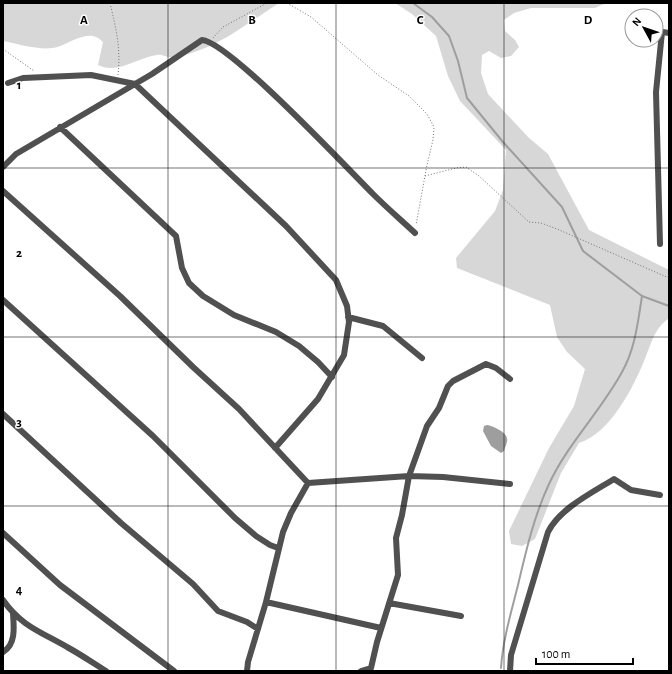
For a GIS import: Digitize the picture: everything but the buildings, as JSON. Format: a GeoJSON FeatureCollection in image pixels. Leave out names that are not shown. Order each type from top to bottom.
{"type":"FeatureCollection","features":[{"type":"Feature","properties":{"kind":"street"},"geometry":{"type":"LineString","coordinates":[[3,166],[16,154],[135,84],[202,40],[209,41],[230,56],[306,125],[374,195],[415,233]]}},
{"type":"Feature","properties":{"kind":"street"},"geometry":{"type":"LineString","coordinates":[[660,48],[656,92],[660,244]]}},
{"type":"Feature","properties":{"kind":"street"},"geometry":{"type":"LineString","coordinates":[[8,83],[23,78],[41,76],[91,75],[118,79],[135,84],[177,121],[316,257],[336,280],[347,306],[348,317],[344,354],[318,399],[275,448]]}},
{"type":"Feature","properties":{"kind":"street"},"geometry":{"type":"LineString","coordinates":[[60,127],[176,236],[182,268],[189,283],[203,296],[234,315],[276,332],[299,346],[318,362],[332,377]]}},
{"type":"Feature","properties":{"kind":"street"},"geometry":{"type":"LineString","coordinates":[[3,191],[120,296],[193,367],[239,408],[308,483]]}},
{"type":"Feature","properties":{"kind":"street"},"geometry":{"type":"LineString","coordinates":[[3,300],[153,436],[235,518],[256,536],[278,548]]}},
{"type":"Feature","properties":{"kind":"street"},"geometry":{"type":"LineString","coordinates":[[348,317],[383,326],[422,358]]}},
{"type":"Feature","properties":{"kind":"street"},"geometry":{"type":"LineString","coordinates":[[362,671],[371,668],[381,628],[398,575],[396,538],[409,476],[427,426],[453,381],[486,364],[496,368],[510,379]]}},
{"type":"Feature","properties":{"kind":"street"},"geometry":{"type":"LineString","coordinates":[[3,414],[121,523],[193,584],[218,612],[247,622],[258,629]]}},
{"type":"Feature","properties":{"kind":"street"},"geometry":{"type":"LineString","coordinates":[[308,483],[409,476],[443,477],[510,484]]}},
{"type":"Feature","properties":{"kind":"street"},"geometry":{"type":"LineString","coordinates":[[510,671],[511,655],[548,532],[557,518],[580,500],[614,479],[631,490],[660,495]]}},
{"type":"Feature","properties":{"kind":"street"},"geometry":{"type":"LineString","coordinates":[[247,671],[248,662],[266,602],[278,548],[291,513],[308,483]]}},
{"type":"Feature","properties":{"kind":"street"},"geometry":{"type":"LineString","coordinates":[[3,533],[78,599],[174,671]]}},
{"type":"Feature","properties":{"kind":"street"},"geometry":{"type":"LineString","coordinates":[[3,600],[13,614],[27,626],[67,647],[106,671]]}},
{"type":"Feature","properties":{"kind":"street"},"geometry":{"type":"LineString","coordinates":[[266,602],[381,628]]}},
{"type":"Feature","properties":{"kind":"street"},"geometry":{"type":"LineString","coordinates":[[389,603],[461,616]]}},
{"type":"Feature","properties":{"kind":"street"},"geometry":{"type":"LineString","coordinates":[[3,652],[11,644],[14,632],[13,614]]}},
{"type":"Feature","properties":{"kind":"path"},"geometry":{"type":"LineString","coordinates":[[110,3],[119,41],[120,57],[118,79]]}},
{"type":"Feature","properties":{"kind":"path"},"geometry":{"type":"LineString","coordinates":[[209,41],[223,27],[267,3]]}},
{"type":"Feature","properties":{"kind":"path"},"geometry":{"type":"LineString","coordinates":[[288,3],[310,17],[378,75],[409,96],[427,114],[434,127],[433,140],[424,176],[415,233]]}},
{"type":"Feature","properties":{"kind":"path"},"geometry":{"type":"LineString","coordinates":[[3,50],[26,64],[41,76]]}},
{"type":"Feature","properties":{"kind":"path"},"geometry":{"type":"LineString","coordinates":[[424,176],[466,167],[479,176],[529,222],[541,223],[669,278]]}},
{"type":"Feature","properties":{"kind":"shaded area"},"geometry":{"type":"Polygon","coordinates":[[[3,3],[279,3],[215,44],[201,50],[172,57],[159,55],[150,56],[120,67],[105,68],[98,65],[103,42],[91,36],[85,36],[53,48],[34,47],[3,41],[3,3]]]}},
{"type":"Feature","properties":{"kind":"shaded area"},"geometry":{"type":"Polygon","coordinates":[[[395,3],[606,3],[595,8],[531,8],[514,13],[504,20],[505,31],[515,40],[519,47],[511,56],[501,58],[489,51],[482,55],[481,73],[488,94],[528,137],[548,154],[589,230],[669,270],[669,318],[660,326],[654,335],[635,381],[620,407],[601,430],[590,438],[579,443],[561,473],[535,539],[522,546],[511,544],[509,531],[549,448],[574,406],[585,369],[567,352],[557,337],[550,305],[457,268],[456,258],[495,211],[503,190],[506,150],[460,101],[448,76],[436,36],[412,14],[395,3]]]}},
{"type":"Feature","properties":{"kind":"shaded area"},"geometry":{"type":"Polygon","coordinates":[[[487,425],[499,430],[506,436],[507,443],[504,451],[501,453],[491,446],[483,431],[484,426],[487,425]]]}},
{"type":"Feature","properties":{"kind":"waterway"},"geometry":{"type":"LineString","coordinates":[[413,3],[432,17],[449,36],[458,61],[467,98],[503,142],[562,207],[583,251],[642,296],[669,306]]}},
{"type":"Feature","properties":{"kind":"waterway"},"geometry":{"type":"LineString","coordinates":[[501,668],[508,626],[527,547],[539,508],[549,484],[565,455],[614,386],[622,372],[630,354],[642,296]]}}]}
